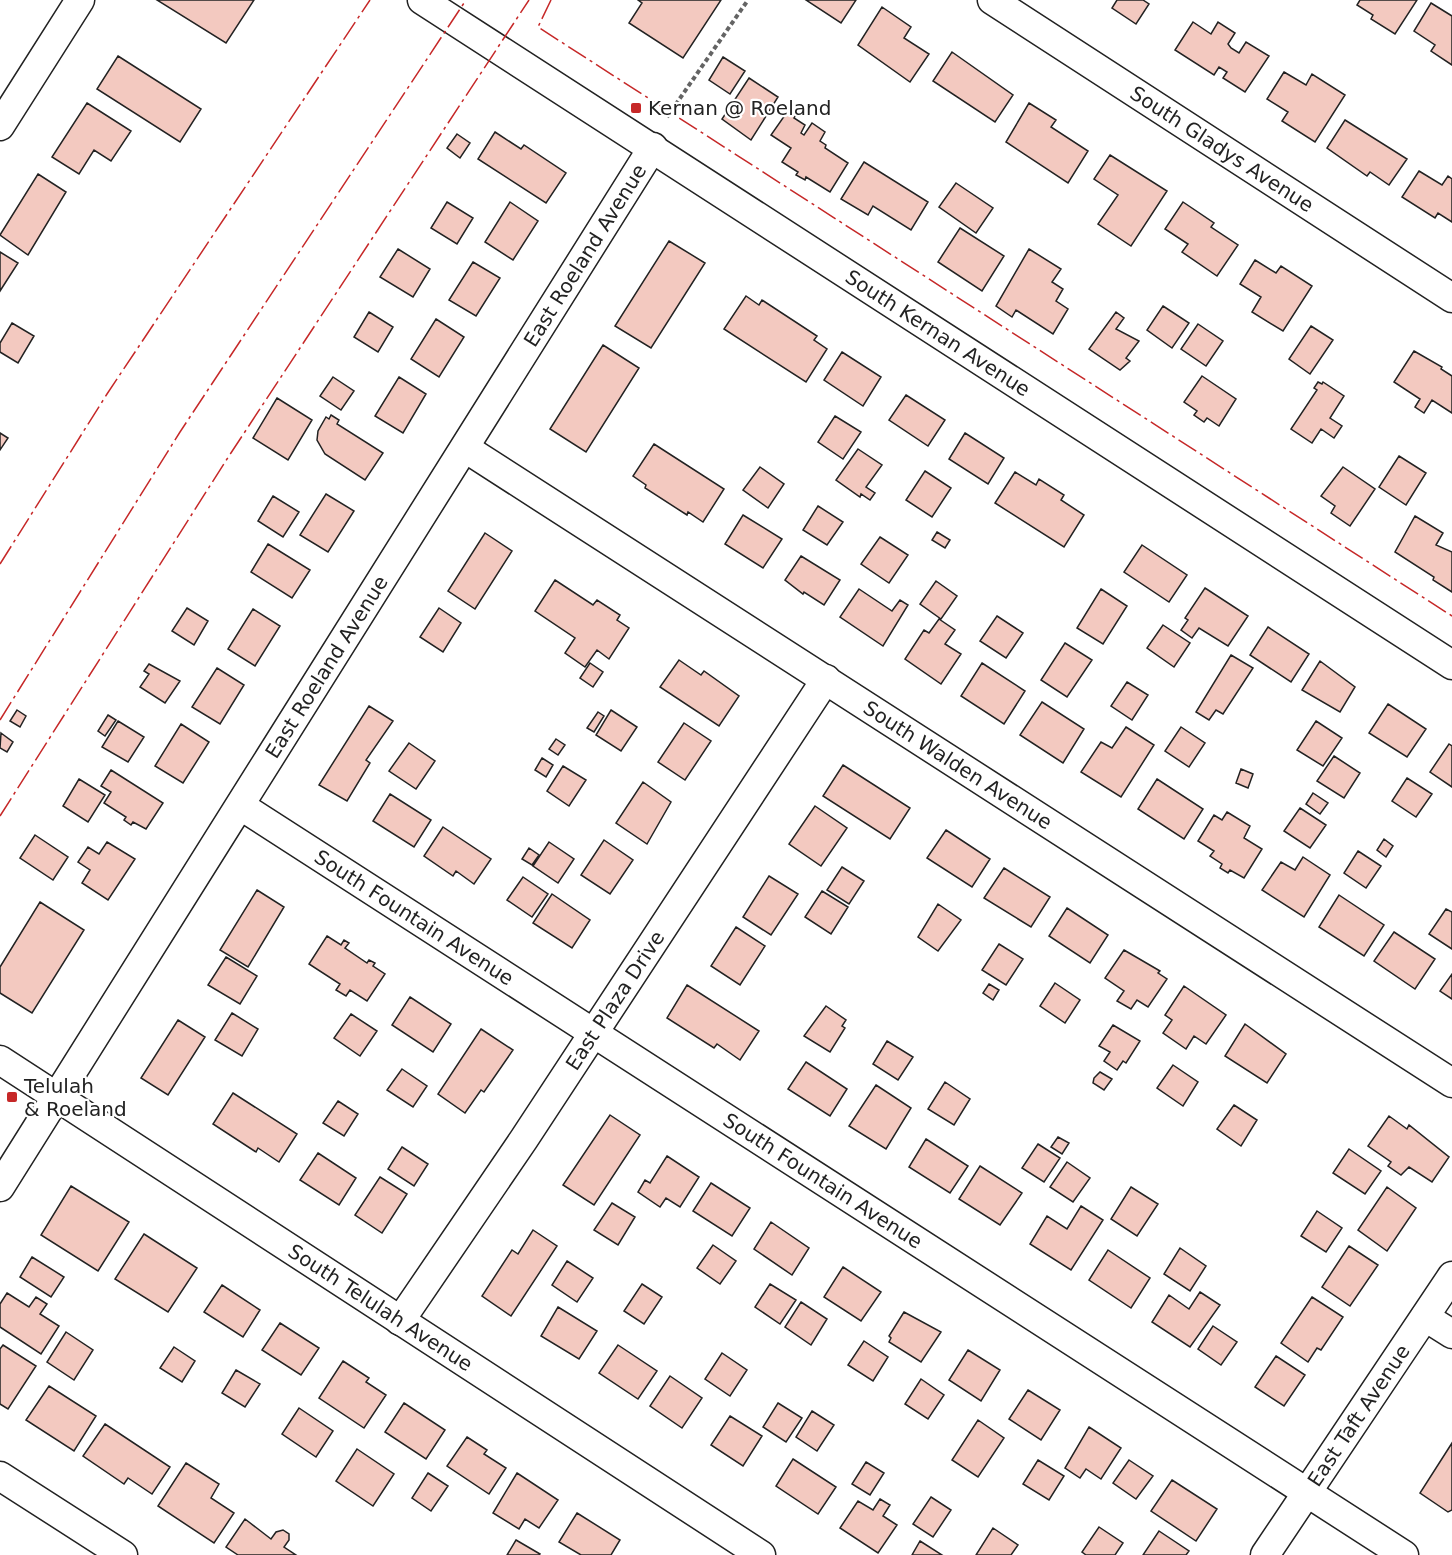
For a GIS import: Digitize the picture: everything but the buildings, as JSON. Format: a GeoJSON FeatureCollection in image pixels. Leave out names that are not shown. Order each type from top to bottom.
{"type":"FeatureCollection","features":[{"type":"Feature","properties":{"kind":"street"},"geometry":{"type":"LineString","coordinates":[[0,126],[80,0]]}},
{"type":"Feature","properties":{"kind":"street","name":"South Kernan Avenue"},"geometry":{"type":"LineString","coordinates":[[422,0],[1452,665]]}},
{"type":"Feature","properties":{"kind":"street","name":"South Gladys Avenue"},"geometry":{"type":"LineString","coordinates":[[992,0],[1452,298]]}},
{"type":"Feature","properties":{"kind":"street","name":"East Roeland Avenue"},"geometry":{"type":"LineString","coordinates":[[0,1187],[653,147]]}},
{"type":"Feature","properties":{"kind":"street","name":"South Walden Avenue"},"geometry":{"type":"LineString","coordinates":[[465,448],[1452,1083]]}},
{"type":"Feature","properties":{"kind":"street","name":"East Plaza Drive"},"geometry":{"type":"LineString","coordinates":[[399,1321],[826,679]]}},
{"type":"Feature","properties":{"kind":"street","name":"South Fountain Avenue"},"geometry":{"type":"LineString","coordinates":[[241,806],[1404,1555]]}},
{"type":"Feature","properties":{"kind":"street","name":"South Telulah Avenue"},"geometry":{"type":"LineString","coordinates":[[0,1060],[761,1555]]}},
{"type":"Feature","properties":{"kind":"street","name":"East Taft Avenue"},"geometry":{"type":"LineString","coordinates":[[1265,1555],[1452,1276]]}},
{"type":"Feature","properties":{"kind":"street"},"geometry":{"type":"LineString","coordinates":[[1425,1317],[1452,1334]]}},
{"type":"Feature","properties":{"kind":"street"},"geometry":{"type":"LineString","coordinates":[[0,1476],[123,1555]]}},
{"type":"Feature","properties":{"kind":"path"},"geometry":{"type":"LineString","coordinates":[[668,117],[748,0]]}},
{"type":"Feature","properties":{"kind":"power"},"geometry":{"type":"LineString","coordinates":[[0,564],[107,394],[370,0]]}},
{"type":"Feature","properties":{"kind":"power"},"geometry":{"type":"LineString","coordinates":[[0,720],[180,432],[466,0]]}},
{"type":"Feature","properties":{"kind":"power"},"geometry":{"type":"LineString","coordinates":[[0,816],[227,459],[529,0]]}},
{"type":"Feature","properties":{"kind":"power"},"geometry":{"type":"LineString","coordinates":[[551,0],[538,27],[1452,616]]}},
{"type":"Feature","properties":{"kind":"place","name":"Kernan @ Roeland"},"geometry":{"type":"Point","coordinates":[636,108]}},
{"type":"Feature","properties":{"kind":"place","name":"Telulah & Roeland"},"geometry":{"type":"Point","coordinates":[12,1097]}}]}
